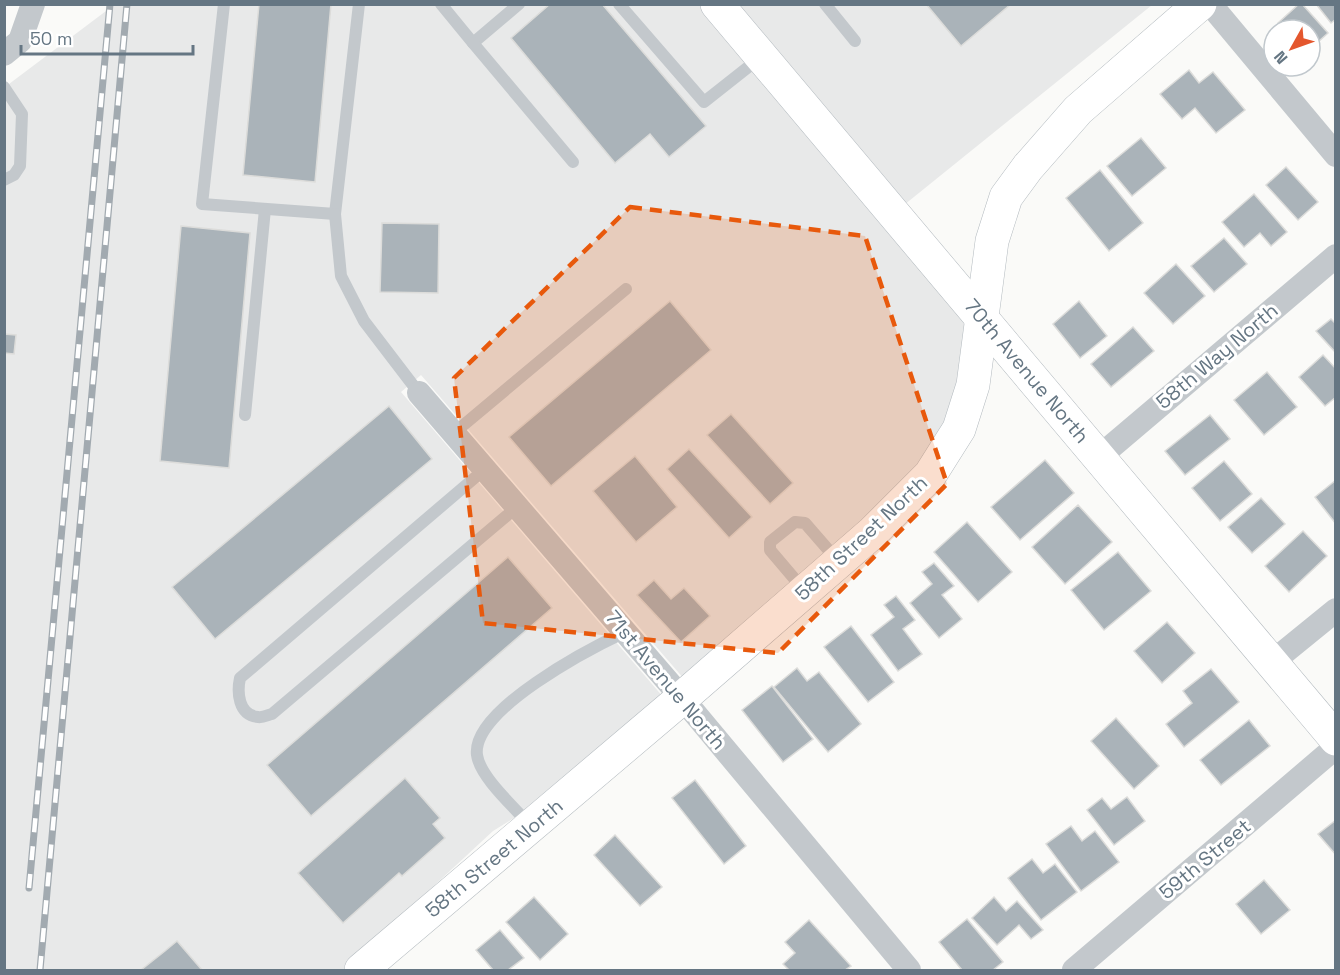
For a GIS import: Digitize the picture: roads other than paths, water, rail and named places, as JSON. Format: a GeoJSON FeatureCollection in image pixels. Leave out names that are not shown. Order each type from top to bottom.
{"type":"FeatureCollection","features":[{"type":"Feature","properties":{"kind":"street"},"geometry":{"type":"LineString","coordinates":[[4,54],[20,41],[33,4]]}},
{"type":"Feature","properties":{"kind":"street","name":"70th Avenue North"},"geometry":{"type":"LineString","coordinates":[[717,4],[1335,739]]}},
{"type":"Feature","properties":{"kind":"street","name":"58th Street North"},"geometry":{"type":"LineString","coordinates":[[361,970],[682,698],[873,532],[930,475],[959,429],[973,385],[992,241],[1006,197],[1022,174],[1078,110],[1200,4]]}},
{"type":"Feature","properties":{"kind":"street"},"geometry":{"type":"LineString","coordinates":[[1210,4],[1335,154]]}},
{"type":"Feature","properties":{"kind":"street","name":"58th Way North"},"geometry":{"type":"LineString","coordinates":[[1099,457],[1335,256]]}},
{"type":"Feature","properties":{"kind":"street","name":"71st Avenue North"},"geometry":{"type":"LineString","coordinates":[[419,393],[682,698],[909,970]]}},
{"type":"Feature","properties":{"kind":"street"},"geometry":{"type":"LineString","coordinates":[[1271,663],[1335,610]]}},
{"type":"Feature","properties":{"kind":"street","name":"59th Street"},"geometry":{"type":"LineString","coordinates":[[1074,970],[1335,747]]}},
{"type":"Feature","properties":{"kind":"lane"},"geometry":{"type":"LineString","coordinates":[[224,4],[202,204],[335,214]]}},
{"type":"Feature","properties":{"kind":"lane"},"geometry":{"type":"LineString","coordinates":[[359,4],[335,214],[341,276],[364,321],[419,393]]}},
{"type":"Feature","properties":{"kind":"lane"},"geometry":{"type":"LineString","coordinates":[[441,4],[573,162]]}},
{"type":"Feature","properties":{"kind":"lane"},"geometry":{"type":"LineString","coordinates":[[473,43],[519,4]]}},
{"type":"Feature","properties":{"kind":"lane"},"geometry":{"type":"LineString","coordinates":[[619,4],[704,102],[761,57]]}},
{"type":"Feature","properties":{"kind":"lane"},"geometry":{"type":"LineString","coordinates":[[825,4],[855,41]]}},
{"type":"Feature","properties":{"kind":"lane"},"geometry":{"type":"LineString","coordinates":[[4,87],[22,114],[20,166],[14,175],[4,180]]}},
{"type":"Feature","properties":{"kind":"lane"},"geometry":{"type":"LineString","coordinates":[[245,415],[265,209]]}},
{"type":"Feature","properties":{"kind":"lane"},"geometry":{"type":"LineString","coordinates":[[454,433],[626,289]]}},
{"type":"Feature","properties":{"kind":"lane"},"geometry":{"type":"LineString","coordinates":[[485,470],[240,678],[237,691],[240,705],[247,712],[258,717],[272,714],[517,507]]}},
{"type":"Feature","properties":{"kind":"lane"},"geometry":{"type":"LineString","coordinates":[[805,591],[770,550],[770,542],[795,522],[805,523],[838,562]]}},
{"type":"Feature","properties":{"kind":"lane"},"geometry":{"type":"LineString","coordinates":[[531,826],[489,779],[480,764],[477,753],[478,742],[500,712],[536,682],[566,661],[625,632]]}},
{"type":"Feature","properties":{"kind":"railway"},"geometry":{"type":"LineString","coordinates":[[29,888],[110,4]]}},
{"type":"Feature","properties":{"kind":"railway"},"geometry":{"type":"LineString","coordinates":[[40,970],[127,4]]}}]}
